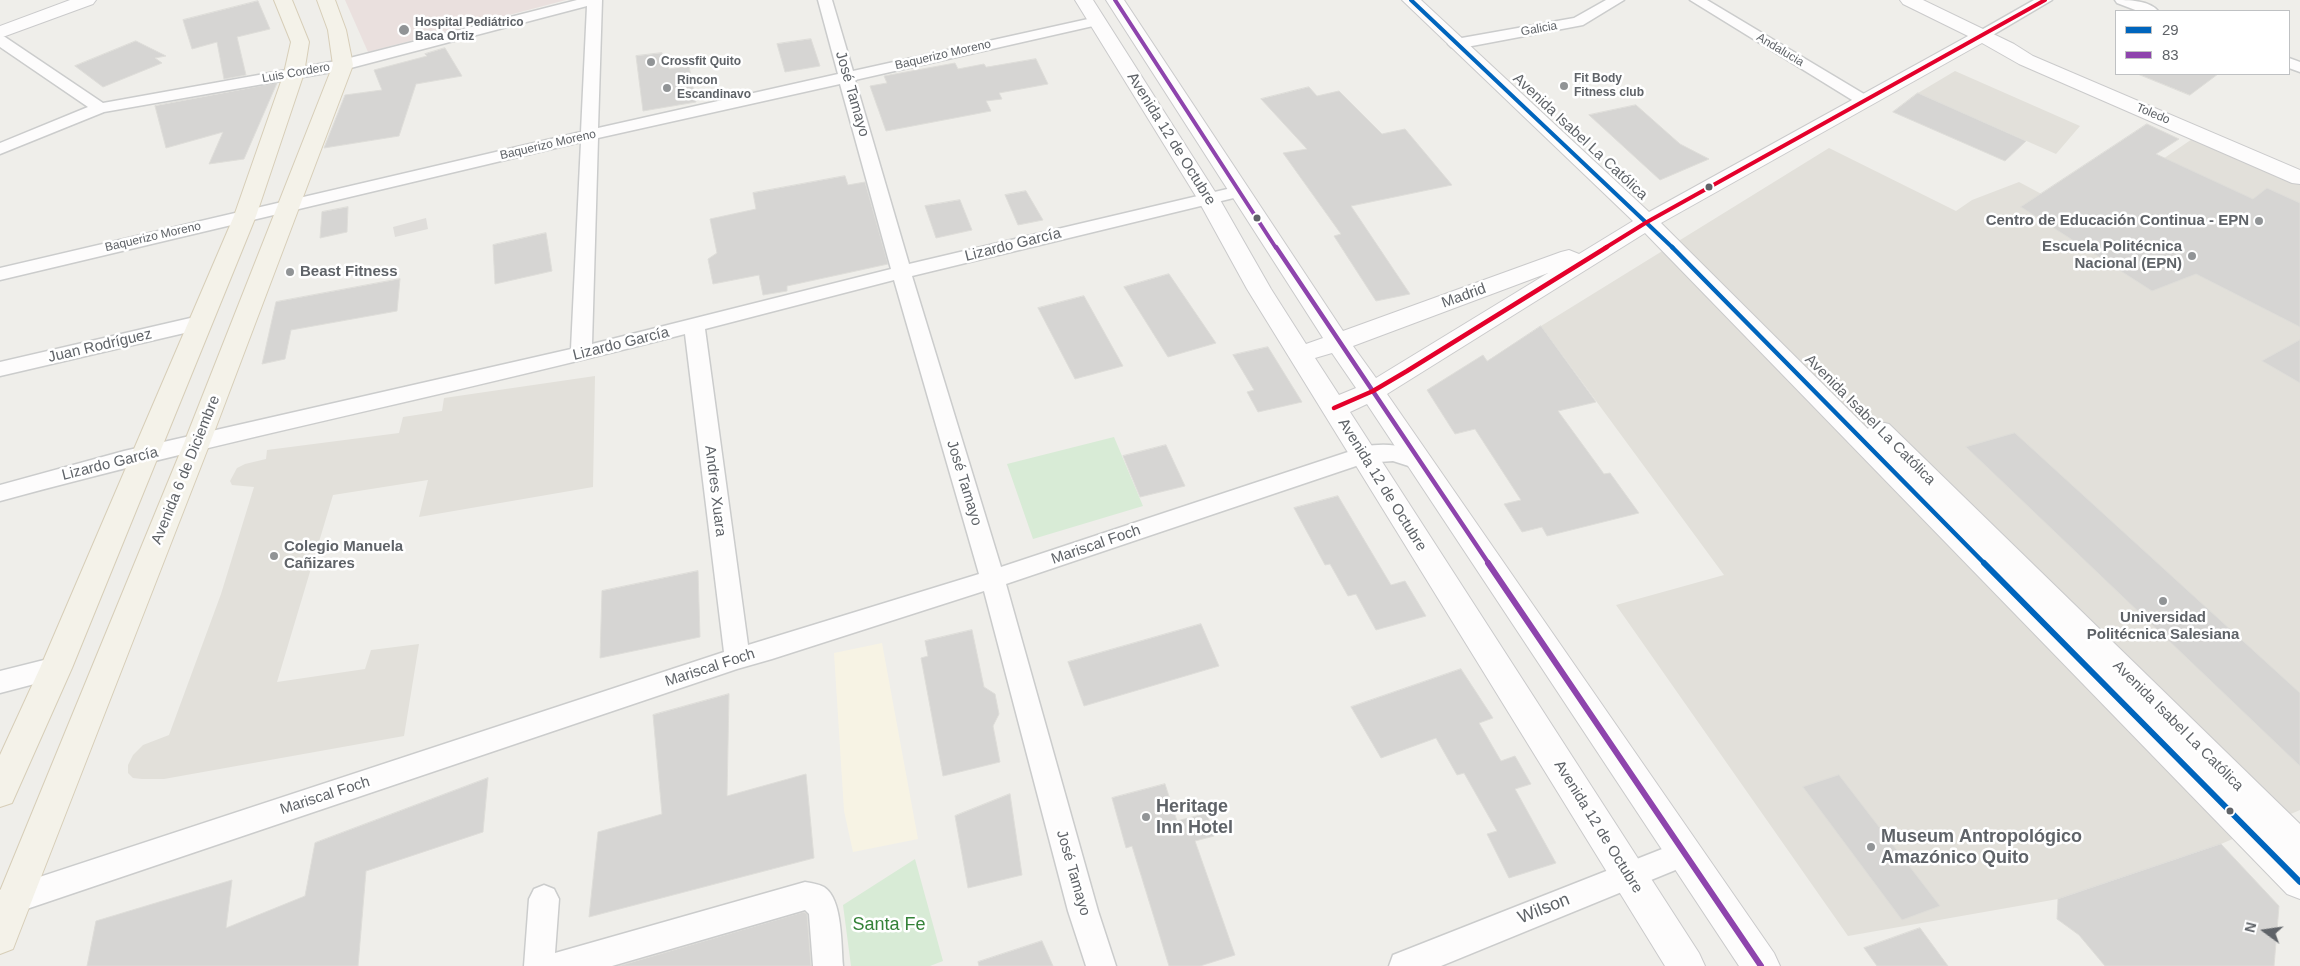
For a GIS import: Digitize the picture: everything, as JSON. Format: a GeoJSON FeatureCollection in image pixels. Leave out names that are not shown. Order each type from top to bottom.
{"type":"FeatureCollection","features":[{"type":"Feature","properties":{"kind":"main road"},"geometry":{"type":"LineString","coordinates":[[0,792],[56,668],[245,216],[294,73],[300,42],[283,0]]}},
{"type":"Feature","properties":{"kind":"main road"},"geometry":{"type":"LineString","coordinates":[[326,0],[337,30],[343,65]]}},
{"type":"Feature","properties":{"kind":"main road","name":"Avenida 6 de Diciembre"},"geometry":{"type":"LineString","coordinates":[[0,936],[7,901],[197,443],[343,65]]}},
{"type":"Feature","properties":{"kind":"street"},"geometry":{"type":"LineString","coordinates":[[0,19],[51,0]]}},
{"type":"Feature","properties":{"kind":"street"},"geometry":{"type":"LineString","coordinates":[[0,32],[87,0]]}},
{"type":"Feature","properties":{"kind":"street"},"geometry":{"type":"LineString","coordinates":[[581,354],[595,0]]}},
{"type":"Feature","properties":{"kind":"street","name":"Luis Cordero"},"geometry":{"type":"LineString","coordinates":[[0,149],[100,108],[343,65],[595,0]]}},
{"type":"Feature","properties":{"kind":"street","name":"José Tamayo"},"geometry":{"type":"LineString","coordinates":[[825,0],[902,272],[993,579],[1100,966]]}},
{"type":"Feature","properties":{"kind":"street","name":"Avenida 12 de Octubre"},"geometry":{"type":"LineString","coordinates":[[1084,0],[1208,198],[1250,273],[1300,354],[1686,966]]}},
{"type":"Feature","properties":{"kind":"street","name":"Avenida 12 de Octubre"},"geometry":{"type":"LineString","coordinates":[[1115,0],[1339,342],[1761,966]]}},
{"type":"Feature","properties":{"kind":"street","name":"Avenida Isabel La Católica"},"geometry":{"type":"LineString","coordinates":[[1411,0],[1466,42]]}},
{"type":"Feature","properties":{"kind":"street","name":"Avenida Isabel La Católica"},"geometry":{"type":"LineString","coordinates":[[1432,0],[1466,42],[1645,224],[2300,882]]}},
{"type":"Feature","properties":{"kind":"street","name":"Galicia"},"geometry":{"type":"LineString","coordinates":[[1466,42],[1578,22],[1617,0]]}},
{"type":"Feature","properties":{"kind":"street","name":"Andalucia"},"geometry":{"type":"LineString","coordinates":[[1697,0],[1864,100]]}},
{"type":"Feature","properties":{"kind":"street","name":"Toledo"},"geometry":{"type":"LineString","coordinates":[[1909,0],[2007,48],[2026,60],[2300,178]]}},
{"type":"Feature","properties":{"kind":"street","name":"Madrid"},"geometry":{"type":"LineString","coordinates":[[1334,408],[1372,391],[1645,224],[2045,0]]}},
{"type":"Feature","properties":{"kind":"street"},"geometry":{"type":"LineString","coordinates":[[2122,0],[2148,10]]}},
{"type":"Feature","properties":{"kind":"street","name":"Baquerizo Moreno"},"geometry":{"type":"LineString","coordinates":[[0,274],[591,134],[1096,21]]}},
{"type":"Feature","properties":{"kind":"street"},"geometry":{"type":"LineString","coordinates":[[0,40],[100,108]]}},
{"type":"Feature","properties":{"kind":"street","name":"Toledo"},"geometry":{"type":"LineString","coordinates":[[2007,48],[2031,54],[2300,168]]}},
{"type":"Feature","properties":{"kind":"street","name":"Lizardo García"},"geometry":{"type":"LineString","coordinates":[[0,493],[144,455],[581,354],[902,272],[1240,191]]}},
{"type":"Feature","properties":{"kind":"street","name":"Avenida Isabel La Católica"},"geometry":{"type":"LineString","coordinates":[[1645,224],[2300,847]]}},
{"type":"Feature","properties":{"kind":"street","name":"Madrid"},"geometry":{"type":"LineString","coordinates":[[1300,354],[1339,342],[1645,224]]}},
{"type":"Feature","properties":{"kind":"street","name":"Juan Rodríguez"},"geometry":{"type":"LineString","coordinates":[[0,369],[199,323]]}},
{"type":"Feature","properties":{"kind":"street","name":"Andres Xuara"},"geometry":{"type":"LineString","coordinates":[[695,324],[736,658]]}},
{"type":"Feature","properties":{"kind":"street","name":"Mariscal Foch"},"geometry":{"type":"LineString","coordinates":[[7,901],[736,658],[993,579],[1364,455],[1390,451],[1404,454],[1421,462]]}},
{"type":"Feature","properties":{"kind":"street"},"geometry":{"type":"LineString","coordinates":[[0,682],[56,668]]}},
{"type":"Feature","properties":{"kind":"street","name":"Wilson"},"geometry":{"type":"LineString","coordinates":[[1404,966],[1685,853]]}},
{"type":"Feature","properties":{"kind":"street"},"geometry":{"type":"LineString","coordinates":[[560,966],[805,896],[815,898],[823,909],[828,966]]}},
{"type":"Feature","properties":{"kind":"street"},"geometry":{"type":"LineString","coordinates":[[539,966],[544,899]]}},
{"type":"Feature","properties":{"kind":"shaded area","name":"Hospital Pediátrico Baca Ortiz"},"geometry":{"type":"Polygon","coordinates":[[[345,0],[566,0],[368,52],[345,0]]]}},
{"type":"Feature","properties":{"kind":"shaded area"},"geometry":{"type":"Polygon","coordinates":[[[1955,71],[2080,126],[2056,154],[1918,93],[1955,71]]]}},
{"type":"Feature","properties":{"kind":"shaded area"},"geometry":{"type":"Polygon","coordinates":[[[2198,135],[2300,179],[2300,810],[2221,844],[2058,899],[1848,936],[1616,605],[1724,575],[1541,326],[1829,148],[1956,211],[1972,200],[2019,182],[2081,215],[2198,135]]]}},
{"type":"Feature","properties":{"kind":"shaded area"},"geometry":{"type":"Polygon","coordinates":[[[426,218],[428,229],[395,237],[393,227],[426,218]]]}},
{"type":"Feature","properties":{"kind":"shaded area","name":"Colegio Manuela Cañizares"},"geometry":{"type":"Polygon","coordinates":[[[595,376],[593,487],[419,517],[428,480],[333,495],[277,682],[365,669],[371,650],[419,644],[404,736],[164,779],[133,778],[128,773],[128,765],[133,755],[143,745],[169,735],[221,594],[254,487],[232,485],[230,481],[237,468],[266,459],[267,450],[399,433],[403,417],[442,411],[444,398],[595,376]]]}},
{"type":"Feature","properties":{"kind":"shaded area"},"geometry":{"type":"Polygon","coordinates":[[[882,643],[918,839],[853,852],[844,811],[834,653],[882,643]]]}},
{"type":"Feature","properties":{"kind":"green space"},"geometry":{"type":"Polygon","coordinates":[[[1114,437],[1143,506],[1033,539],[1007,464],[1114,437]]]}},
{"type":"Feature","properties":{"kind":"green space","name":"Santa Fe"},"geometry":{"type":"Polygon","coordinates":[[[915,859],[943,961],[930,966],[851,966],[843,905],[915,859]]]}},
{"type":"Feature","properties":{"kind":"building"},"geometry":{"type":"Polygon","coordinates":[[[258,1],[270,29],[237,37],[246,75],[224,79],[217,42],[192,49],[183,20],[258,1]]]}},
{"type":"Feature","properties":{"kind":"building"},"geometry":{"type":"Polygon","coordinates":[[[811,39],[820,66],[785,72],[777,44],[811,39]]]}},
{"type":"Feature","properties":{"kind":"building"},"geometry":{"type":"Polygon","coordinates":[[[136,41],[166,56],[155,58],[162,63],[103,87],[75,66],[136,41]]]}},
{"type":"Feature","properties":{"kind":"building"},"geometry":{"type":"Polygon","coordinates":[[[445,48],[462,76],[416,84],[399,136],[324,148],[345,95],[382,90],[374,70],[427,56],[425,54],[445,48]]]}},
{"type":"Feature","properties":{"kind":"building","name":"Rincon Escandinavo"},"geometry":{"type":"Polygon","coordinates":[[[662,53],[663,59],[668,58],[669,69],[689,66],[696,102],[643,111],[636,56],[662,53]]]}},
{"type":"Feature","properties":{"kind":"building"},"geometry":{"type":"Polygon","coordinates":[[[1036,59],[1048,84],[999,93],[1002,99],[986,101],[991,111],[886,131],[870,86],[887,83],[884,76],[955,63],[958,69],[984,64],[986,67],[1036,59]]]}},
{"type":"Feature","properties":{"kind":"building"},"geometry":{"type":"Polygon","coordinates":[[[2140,75],[2217,75],[2190,95],[2140,75]]]}},
{"type":"Feature","properties":{"kind":"building"},"geometry":{"type":"Polygon","coordinates":[[[277,83],[244,159],[209,164],[223,132],[166,148],[155,106],[277,83]]]}},
{"type":"Feature","properties":{"kind":"building"},"geometry":{"type":"Polygon","coordinates":[[[1309,87],[1317,96],[1339,91],[1382,134],[1405,129],[1452,185],[1351,206],[1410,294],[1376,301],[1334,236],[1341,234],[1283,153],[1307,149],[1261,99],[1309,87]]]}},
{"type":"Feature","properties":{"kind":"building"},"geometry":{"type":"Polygon","coordinates":[[[1918,93],[2026,141],[2005,161],[1893,112],[1918,93]]]}},
{"type":"Feature","properties":{"kind":"building"},"geometry":{"type":"Polygon","coordinates":[[[1636,105],[1680,144],[1709,159],[1660,180],[1589,115],[1636,105]]]}},
{"type":"Feature","properties":{"kind":"building","name":"Escuela Politécnica Nacional (EPN)"},"geometry":{"type":"Polygon","coordinates":[[[2147,124],[2179,139],[2156,154],[2253,199],[2267,188],[2300,203],[2300,327],[2196,274],[2152,291],[2021,207],[2147,124]]]}},
{"type":"Feature","properties":{"kind":"building"},"geometry":{"type":"Polygon","coordinates":[[[845,176],[848,185],[865,182],[888,264],[787,286],[787,291],[763,295],[759,275],[713,284],[708,259],[717,253],[710,219],[756,209],[753,193],[845,176]]]}},
{"type":"Feature","properties":{"kind":"building"},"geometry":{"type":"Polygon","coordinates":[[[1026,191],[1043,220],[1018,225],[1005,195],[1026,191]]]}},
{"type":"Feature","properties":{"kind":"building"},"geometry":{"type":"Polygon","coordinates":[[[960,200],[972,230],[936,238],[925,206],[960,200]]]}},
{"type":"Feature","properties":{"kind":"building"},"geometry":{"type":"Polygon","coordinates":[[[348,207],[347,232],[320,238],[322,212],[348,207]]]}},
{"type":"Feature","properties":{"kind":"building"},"geometry":{"type":"Polygon","coordinates":[[[546,233],[552,271],[495,284],[493,245],[546,233]]]}},
{"type":"Feature","properties":{"kind":"building"},"geometry":{"type":"Polygon","coordinates":[[[1169,274],[1216,343],[1168,357],[1124,287],[1169,274]]]}},
{"type":"Feature","properties":{"kind":"building"},"geometry":{"type":"Polygon","coordinates":[[[400,279],[397,311],[291,330],[285,359],[262,364],[276,302],[400,279]]]}},
{"type":"Feature","properties":{"kind":"building"},"geometry":{"type":"Polygon","coordinates":[[[1084,296],[1123,366],[1075,379],[1038,308],[1084,296]]]}},
{"type":"Feature","properties":{"kind":"building"},"geometry":{"type":"Polygon","coordinates":[[[1541,326],[1596,402],[1558,411],[1604,474],[1610,473],[1639,513],[1547,536],[1542,527],[1522,532],[1504,504],[1521,500],[1475,429],[1455,434],[1427,390],[1483,355],[1487,361],[1541,326]]]}},
{"type":"Feature","properties":{"kind":"building"},"geometry":{"type":"Polygon","coordinates":[[[2300,340],[2300,383],[2262,361],[2300,340]]]}},
{"type":"Feature","properties":{"kind":"building"},"geometry":{"type":"Polygon","coordinates":[[[1268,347],[1302,402],[1258,412],[1247,392],[1254,390],[1233,355],[1268,347]]]}},
{"type":"Feature","properties":{"kind":"building","name":"Universidad Politécnica Salesiana"},"geometry":{"type":"Polygon","coordinates":[[[2015,433],[2300,693],[2300,766],[1966,447],[2015,433]]]}},
{"type":"Feature","properties":{"kind":"building"},"geometry":{"type":"Polygon","coordinates":[[[1166,445],[1185,486],[1140,497],[1123,456],[1166,445]]]}},
{"type":"Feature","properties":{"kind":"building"},"geometry":{"type":"Polygon","coordinates":[[[1338,496],[1391,585],[1405,581],[1426,616],[1376,630],[1356,594],[1348,596],[1330,564],[1325,565],[1294,508],[1338,496]]]}},
{"type":"Feature","properties":{"kind":"building"},"geometry":{"type":"Polygon","coordinates":[[[698,571],[700,637],[600,658],[602,591],[698,571]]]}},
{"type":"Feature","properties":{"kind":"building"},"geometry":{"type":"Polygon","coordinates":[[[1201,624],[1219,666],[1084,706],[1068,662],[1201,624]]]}},
{"type":"Feature","properties":{"kind":"building"},"geometry":{"type":"Polygon","coordinates":[[[972,630],[984,687],[995,694],[999,714],[993,726],[1000,762],[943,776],[921,658],[928,656],[925,641],[972,630]]]}},
{"type":"Feature","properties":{"kind":"building"},"geometry":{"type":"Polygon","coordinates":[[[1461,669],[1493,718],[1479,723],[1501,761],[1515,756],[1531,784],[1515,789],[1556,863],[1509,878],[1487,834],[1497,831],[1464,773],[1457,775],[1436,738],[1381,758],[1351,707],[1461,669]]]}},
{"type":"Feature","properties":{"kind":"building"},"geometry":{"type":"Polygon","coordinates":[[[729,694],[727,796],[806,774],[814,858],[589,917],[598,832],[662,814],[653,715],[729,694]]]}},
{"type":"Feature","properties":{"kind":"building","name":"Museum Antropológico Amazónico Quito"},"geometry":{"type":"Polygon","coordinates":[[[1839,775],[1940,906],[1902,920],[1803,787],[1839,775]]]}},
{"type":"Feature","properties":{"kind":"building"},"geometry":{"type":"Polygon","coordinates":[[[488,778],[483,832],[366,871],[358,966],[87,966],[96,921],[232,880],[226,928],[305,896],[315,843],[488,778]]]}},
{"type":"Feature","properties":{"kind":"building"},"geometry":{"type":"Polygon","coordinates":[[[1165,784],[1177,821],[1207,813],[1214,836],[1195,841],[1235,955],[1200,966],[1169,966],[1132,846],[1126,848],[1112,798],[1165,784]]]}},
{"type":"Feature","properties":{"kind":"building"},"geometry":{"type":"Polygon","coordinates":[[[1010,794],[1022,875],[968,888],[955,816],[1010,794]]]}},
{"type":"Feature","properties":{"kind":"building"},"geometry":{"type":"Polygon","coordinates":[[[2221,844],[2279,906],[2274,966],[2105,966],[2079,935],[2057,919],[2058,899],[2221,844]]]}},
{"type":"Feature","properties":{"kind":"building"},"geometry":{"type":"Polygon","coordinates":[[[804,912],[807,914],[811,966],[619,966],[804,912]]]}},
{"type":"Feature","properties":{"kind":"building"},"geometry":{"type":"Polygon","coordinates":[[[1920,928],[1948,966],[1877,966],[1864,948],[1920,928]]]}},
{"type":"Feature","properties":{"kind":"building"},"geometry":{"type":"Polygon","coordinates":[[[1042,941],[1053,966],[979,966],[978,962],[1042,941]]]}},
{"type":"Feature","properties":{"kind":"transit line","name":"83"},"geometry":{"type":"LineString","coordinates":[[1115,0],[1321,317],[1761,966]]}},
{"type":"Feature","properties":{"kind":"transit line","name":"29"},"geometry":{"type":"LineString","coordinates":[[1411,0],[1647,222],[2300,882]]}},
{"type":"Feature","properties":{"kind":"transit line"},"geometry":{"type":"LineString","coordinates":[[1334,408],[1373,391],[1407,371],[1647,222],[2045,0]]}},
{"type":"Feature","properties":{"kind":"place","name":"Hospital Pediátrico Baca Ortiz"},"geometry":{"type":"Point","coordinates":[404,30]}},
{"type":"Feature","properties":{"kind":"place","name":"Crossfit Quito"},"geometry":{"type":"Point","coordinates":[651,62]}},
{"type":"Feature","properties":{"kind":"place","name":"Fit Body Fitness club"},"geometry":{"type":"Point","coordinates":[1564,86]}},
{"type":"Feature","properties":{"kind":"place","name":"Rincon Escandinavo"},"geometry":{"type":"Point","coordinates":[667,88]}},
{"type":"Feature","properties":{"kind":"place","name":"Centro de Educación Continua - EPN"},"geometry":{"type":"Point","coordinates":[2259,221]}},
{"type":"Feature","properties":{"kind":"place","name":"Escuela Politécnica Nacional (EPN)"},"geometry":{"type":"Point","coordinates":[2192,256]}},
{"type":"Feature","properties":{"kind":"place","name":"Beast Fitness"},"geometry":{"type":"Point","coordinates":[290,272]}},
{"type":"Feature","properties":{"kind":"place","name":"Colegio Manuela Cañizares"},"geometry":{"type":"Point","coordinates":[274,556]}},
{"type":"Feature","properties":{"kind":"place","name":"Universidad Politécnica Salesiana"},"geometry":{"type":"Point","coordinates":[2163,601]}},
{"type":"Feature","properties":{"kind":"place","name":"Heritage Inn Hotel"},"geometry":{"type":"Point","coordinates":[1146,817]}},
{"type":"Feature","properties":{"kind":"place","name":"Museum Antropológico Amazónico Quito"},"geometry":{"type":"Point","coordinates":[1871,847]}}]}
